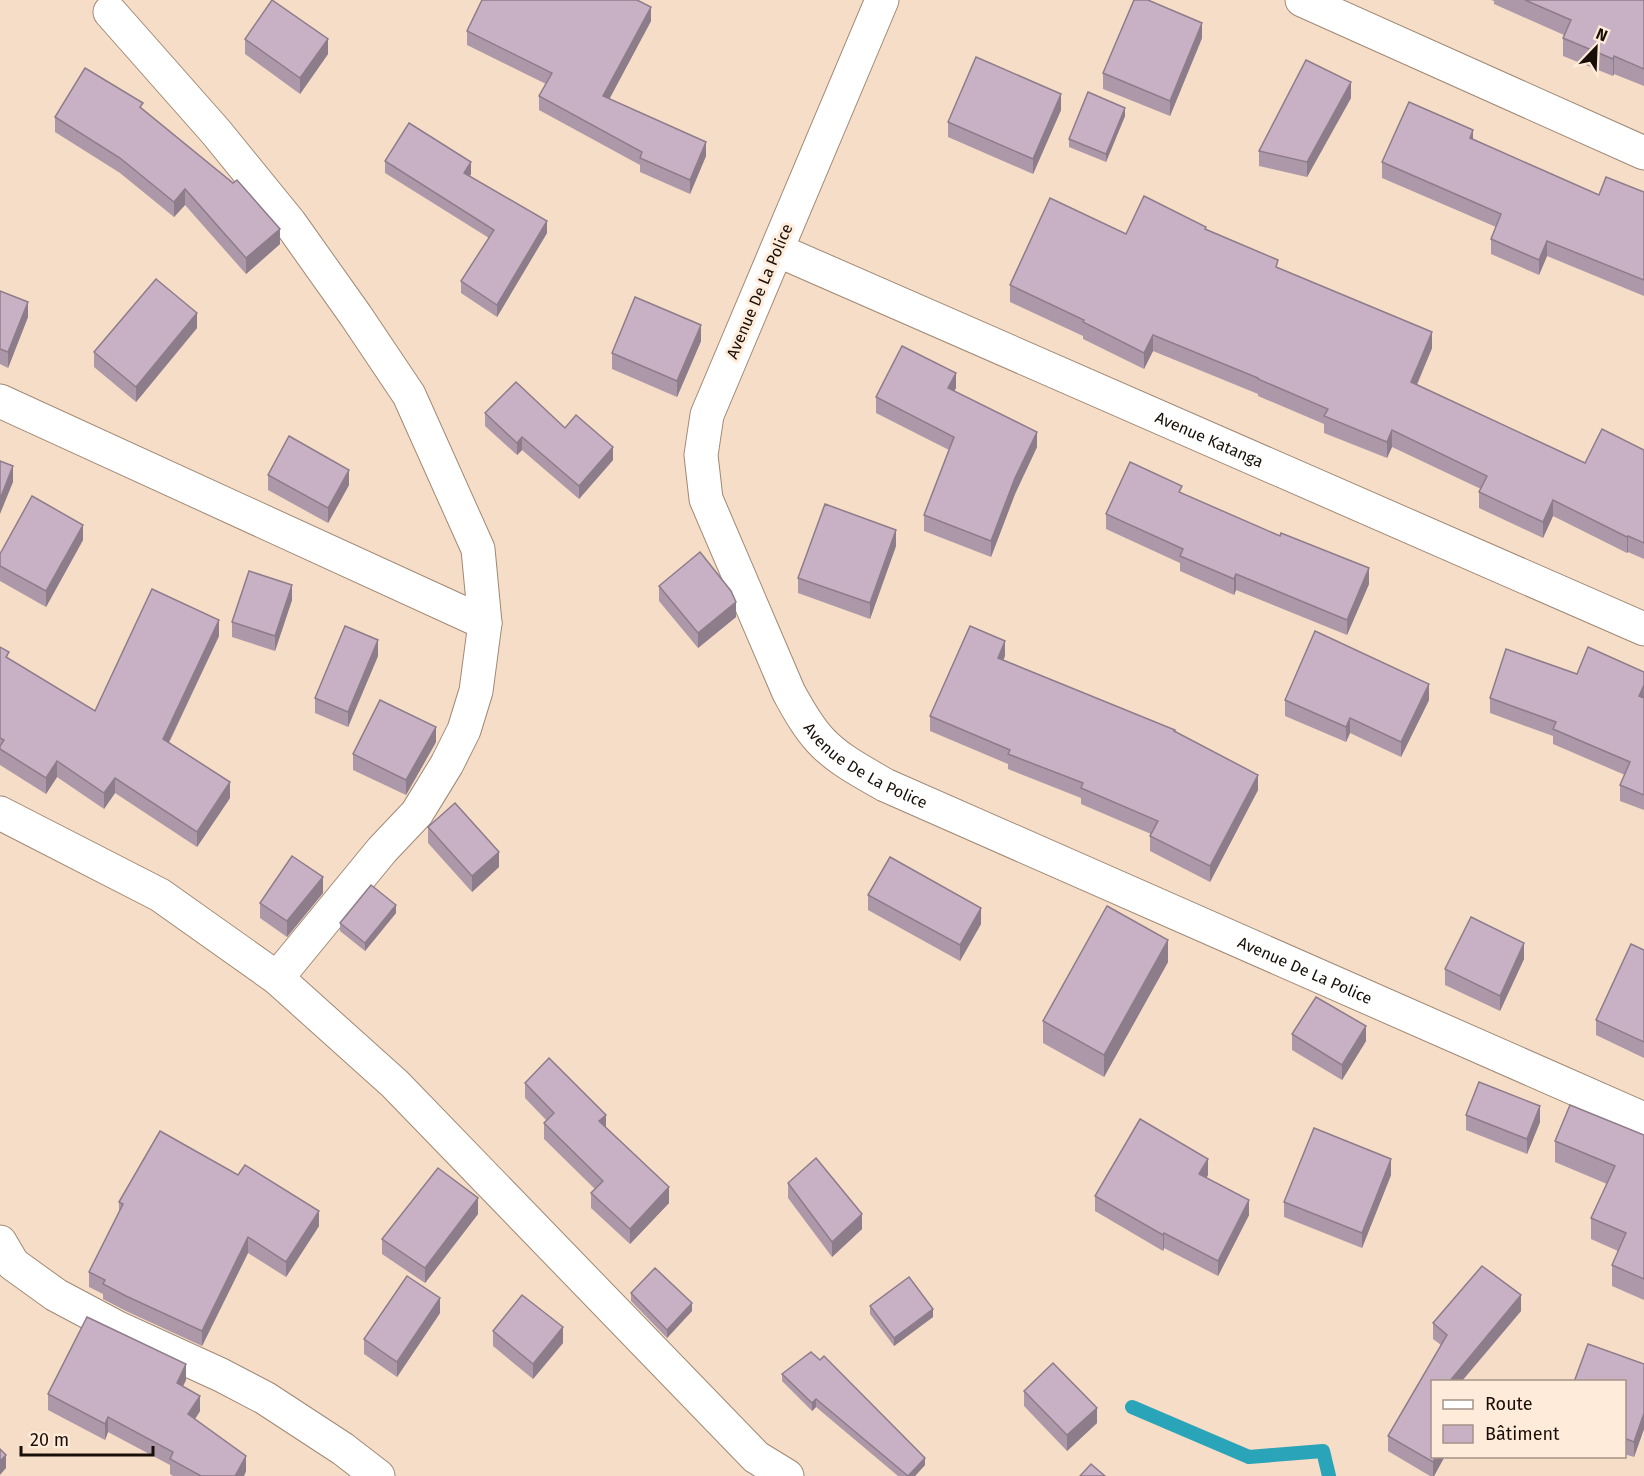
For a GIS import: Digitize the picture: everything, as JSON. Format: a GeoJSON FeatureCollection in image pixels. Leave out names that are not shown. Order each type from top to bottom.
{"type":"FeatureCollection","features":[{"type":"Feature","properties":{"kind":"street","name":"Avenue De La Police"},"geometry":{"type":"LineString","coordinates":[[882,0],[707,415],[701,455],[706,499],[743,591],[789,693],[802,716],[821,741],[850,765],[885,785],[1644,1119]]}},
{"type":"Feature","properties":{"kind":"street"},"geometry":{"type":"LineString","coordinates":[[1302,0],[1644,153]]}},
{"type":"Feature","properties":{"kind":"street"},"geometry":{"type":"LineString","coordinates":[[110,12],[216,132],[290,223],[356,316],[409,395],[478,549],[485,623],[476,691],[464,730],[447,765],[417,813],[382,850],[277,978]]}},
{"type":"Feature","properties":{"kind":"street","name":"Avenue Katanga"},"geometry":{"type":"LineString","coordinates":[[777,250],[1644,628]]}},
{"type":"Feature","properties":{"kind":"street"},"geometry":{"type":"LineString","coordinates":[[0,401],[485,623]]}},
{"type":"Feature","properties":{"kind":"street"},"geometry":{"type":"LineString","coordinates":[[0,813],[160,895],[277,978],[395,1084],[756,1457],[787,1476]]}},
{"type":"Feature","properties":{"kind":"street"},"geometry":{"type":"LineString","coordinates":[[0,1242],[13,1263],[56,1295],[118,1328],[266,1398],[343,1449],[378,1476]]}},
{"type":"Feature","properties":{"kind":"building"},"geometry":{"type":"Polygon","coordinates":[[[272,0],[328,39],[300,78],[245,39],[272,0]]]}},
{"type":"Feature","properties":{"kind":"building"},"geometry":{"type":"Polygon","coordinates":[[[482,0],[637,0],[651,7],[603,96],[706,142],[690,180],[640,158],[642,152],[539,96],[552,73],[467,31],[482,0]]]}},
{"type":"Feature","properties":{"kind":"building"},"geometry":{"type":"Polygon","coordinates":[[[1134,0],[1148,0],[1202,23],[1170,101],[1103,73],[1134,0]]]}},
{"type":"Feature","properties":{"kind":"building"},"geometry":{"type":"Polygon","coordinates":[[[1525,0],[1644,0],[1644,69],[1563,38],[1571,20],[1525,0]]]}},
{"type":"Feature","properties":{"kind":"building"},"geometry":{"type":"Polygon","coordinates":[[[976,57],[1061,94],[1033,159],[948,122],[976,57]]]}},
{"type":"Feature","properties":{"kind":"building"},"geometry":{"type":"Polygon","coordinates":[[[1306,60],[1351,82],[1307,162],[1259,151],[1306,60]]]}},
{"type":"Feature","properties":{"kind":"building"},"geometry":{"type":"Polygon","coordinates":[[[85,68],[143,103],[140,107],[233,183],[237,180],[280,229],[246,258],[185,189],[174,202],[120,158],[55,117],[85,68]]]}},
{"type":"Feature","properties":{"kind":"building"},"geometry":{"type":"Polygon","coordinates":[[[1088,92],[1125,108],[1106,154],[1069,139],[1088,92]]]}},
{"type":"Feature","properties":{"kind":"building"},"geometry":{"type":"Polygon","coordinates":[[[1409,102],[1473,130],[1470,138],[1599,195],[1606,177],[1644,192],[1644,280],[1547,241],[1539,260],[1491,239],[1501,214],[1382,162],[1409,102]]]}},
{"type":"Feature","properties":{"kind":"building"},"geometry":{"type":"Polygon","coordinates":[[[409,123],[471,162],[464,173],[547,221],[497,305],[461,281],[494,230],[385,161],[409,123]]]}},
{"type":"Feature","properties":{"kind":"building"},"geometry":{"type":"Polygon","coordinates":[[[1144,196],[1206,227],[1205,229],[1278,260],[1276,267],[1432,332],[1411,382],[1585,463],[1602,429],[1644,450],[1644,543],[1627,537],[1553,500],[1543,522],[1479,492],[1487,476],[1392,430],[1387,442],[1324,416],[1328,409],[1153,335],[1144,353],[1083,322],[1084,320],[1010,285],[1050,198],[1126,234],[1144,196]]]}},
{"type":"Feature","properties":{"kind":"building"},"geometry":{"type":"Polygon","coordinates":[[[156,279],[197,313],[136,387],[94,352],[156,279]]]}},
{"type":"Feature","properties":{"kind":"building"},"geometry":{"type":"Polygon","coordinates":[[[0,291],[28,302],[8,352],[0,349],[0,291]]]}},
{"type":"Feature","properties":{"kind":"building"},"geometry":{"type":"Polygon","coordinates":[[[635,297],[701,325],[677,381],[612,353],[635,297]]]}},
{"type":"Feature","properties":{"kind":"building"},"geometry":{"type":"Polygon","coordinates":[[[902,346],[956,373],[948,388],[1037,432],[1015,478],[991,541],[924,515],[954,437],[876,397],[902,346]]]}},
{"type":"Feature","properties":{"kind":"building"},"geometry":{"type":"Polygon","coordinates":[[[516,382],[565,428],[576,415],[613,447],[579,486],[522,437],[517,443],[485,413],[516,382]]]}},
{"type":"Feature","properties":{"kind":"building"},"geometry":{"type":"Polygon","coordinates":[[[289,436],[349,470],[328,508],[268,475],[289,436]]]}},
{"type":"Feature","properties":{"kind":"building"},"geometry":{"type":"Polygon","coordinates":[[[0,461],[13,466],[0,499],[0,461]]]}},
{"type":"Feature","properties":{"kind":"building"},"geometry":{"type":"Polygon","coordinates":[[[1130,462],[1182,486],[1179,492],[1280,536],[1281,533],[1369,568],[1347,620],[1236,574],[1234,579],[1180,556],[1183,549],[1106,514],[1130,462]]]}},
{"type":"Feature","properties":{"kind":"building"},"geometry":{"type":"Polygon","coordinates":[[[32,496],[83,525],[46,591],[0,566],[0,554],[32,496]]]}},
{"type":"Feature","properties":{"kind":"building"},"geometry":{"type":"Polygon","coordinates":[[[825,504],[896,530],[870,603],[798,578],[825,504]]]}},
{"type":"Feature","properties":{"kind":"building"},"geometry":{"type":"Polygon","coordinates":[[[700,552],[731,591],[736,602],[698,633],[659,586],[700,552]]]}},
{"type":"Feature","properties":{"kind":"building"},"geometry":{"type":"Polygon","coordinates":[[[249,571],[292,585],[275,636],[232,622],[249,571]]]}},
{"type":"Feature","properties":{"kind":"building"},"geometry":{"type":"Polygon","coordinates":[[[152,589],[219,620],[163,739],[230,782],[197,832],[115,778],[104,793],[57,761],[46,778],[0,749],[4,740],[0,738],[0,647],[9,652],[6,657],[95,711],[152,589]]]}},
{"type":"Feature","properties":{"kind":"building"},"geometry":{"type":"Polygon","coordinates":[[[345,626],[378,640],[348,712],[315,698],[345,626]]]}},
{"type":"Feature","properties":{"kind":"building"},"geometry":{"type":"Polygon","coordinates":[[[970,626],[1005,641],[998,658],[1175,730],[1258,775],[1210,866],[1150,836],[1158,821],[1081,788],[1083,783],[1008,754],[1010,750],[930,716],[970,626]]]}},
{"type":"Feature","properties":{"kind":"building"},"geometry":{"type":"Polygon","coordinates":[[[1315,631],[1429,684],[1401,742],[1350,718],[1346,727],[1285,700],[1315,631]]]}},
{"type":"Feature","properties":{"kind":"building"},"geometry":{"type":"Polygon","coordinates":[[[1588,647],[1644,672],[1644,685],[1639,696],[1644,698],[1644,795],[1620,785],[1630,762],[1553,729],[1556,722],[1490,698],[1506,649],[1577,674],[1588,647]]]}},
{"type":"Feature","properties":{"kind":"building"},"geometry":{"type":"Polygon","coordinates":[[[380,700],[436,727],[406,780],[353,754],[380,700]]]}},
{"type":"Feature","properties":{"kind":"building"},"geometry":{"type":"Polygon","coordinates":[[[455,803],[499,852],[472,876],[428,827],[455,803]]]}},
{"type":"Feature","properties":{"kind":"building"},"geometry":{"type":"Polygon","coordinates":[[[292,856],[323,877],[287,921],[260,903],[292,856]]]}},
{"type":"Feature","properties":{"kind":"building"},"geometry":{"type":"Polygon","coordinates":[[[890,857],[981,908],[960,945],[868,895],[890,857]]]}},
{"type":"Feature","properties":{"kind":"building"},"geometry":{"type":"Polygon","coordinates":[[[371,885],[396,905],[365,943],[340,923],[371,885]]]}},
{"type":"Feature","properties":{"kind":"building"},"geometry":{"type":"Polygon","coordinates":[[[1107,906],[1168,940],[1104,1055],[1043,1021],[1107,906]]]}},
{"type":"Feature","properties":{"kind":"building"},"geometry":{"type":"Polygon","coordinates":[[[1471,917],[1524,943],[1500,996],[1445,969],[1471,917]]]}},
{"type":"Feature","properties":{"kind":"building"},"geometry":{"type":"Polygon","coordinates":[[[1631,944],[1644,950],[1644,1042],[1596,1020],[1631,944]]]}},
{"type":"Feature","properties":{"kind":"building"},"geometry":{"type":"Polygon","coordinates":[[[1316,997],[1366,1026],[1342,1065],[1292,1034],[1316,997]]]}},
{"type":"Feature","properties":{"kind":"building"},"geometry":{"type":"Polygon","coordinates":[[[549,1058],[606,1115],[599,1121],[669,1187],[630,1229],[591,1193],[603,1181],[544,1123],[554,1113],[525,1083],[549,1058]]]}},
{"type":"Feature","properties":{"kind":"building"},"geometry":{"type":"Polygon","coordinates":[[[1479,1082],[1540,1106],[1527,1139],[1466,1115],[1479,1082]]]}},
{"type":"Feature","properties":{"kind":"building"},"geometry":{"type":"Polygon","coordinates":[[[1570,1105],[1644,1135],[1644,1279],[1612,1265],[1626,1233],[1591,1218],[1615,1166],[1555,1141],[1570,1105]]]}},
{"type":"Feature","properties":{"kind":"building"},"geometry":{"type":"Polygon","coordinates":[[[1140,1119],[1208,1159],[1199,1174],[1249,1200],[1218,1261],[1164,1233],[1163,1235],[1095,1196],[1140,1119]]]}},
{"type":"Feature","properties":{"kind":"building"},"geometry":{"type":"Polygon","coordinates":[[[1314,1128],[1391,1159],[1362,1233],[1284,1202],[1314,1128]]]}},
{"type":"Feature","properties":{"kind":"building"},"geometry":{"type":"Polygon","coordinates":[[[160,1131],[238,1175],[245,1165],[319,1211],[286,1262],[248,1237],[202,1331],[103,1284],[105,1280],[89,1272],[123,1204],[119,1202],[160,1131]]]}},
{"type":"Feature","properties":{"kind":"building"},"geometry":{"type":"Polygon","coordinates":[[[816,1158],[862,1214],[832,1242],[788,1183],[816,1158]]]}},
{"type":"Feature","properties":{"kind":"building"},"geometry":{"type":"Polygon","coordinates":[[[438,1168],[478,1198],[425,1268],[382,1239],[438,1168]]]}},
{"type":"Feature","properties":{"kind":"building"},"geometry":{"type":"Polygon","coordinates":[[[1482,1266],[1521,1295],[1451,1380],[1431,1380],[1431,1458],[1435,1458],[1433,1462],[1388,1436],[1447,1335],[1433,1323],[1482,1266]]]}},
{"type":"Feature","properties":{"kind":"building"},"geometry":{"type":"Polygon","coordinates":[[[655,1268],[692,1303],[667,1330],[631,1293],[655,1268]]]}},
{"type":"Feature","properties":{"kind":"building"},"geometry":{"type":"Polygon","coordinates":[[[407,1276],[440,1298],[397,1362],[364,1339],[407,1276]]]}},
{"type":"Feature","properties":{"kind":"building"},"geometry":{"type":"Polygon","coordinates":[[[909,1277],[933,1309],[894,1338],[870,1306],[909,1277]]]}},
{"type":"Feature","properties":{"kind":"building"},"geometry":{"type":"Polygon","coordinates":[[[522,1295],[563,1327],[533,1364],[493,1331],[522,1295]]]}},
{"type":"Feature","properties":{"kind":"building"},"geometry":{"type":"Polygon","coordinates":[[[87,1317],[186,1364],[177,1383],[200,1396],[188,1414],[246,1456],[235,1476],[201,1476],[170,1459],[173,1452],[108,1417],[105,1424],[48,1394],[87,1317]]]}},
{"type":"Feature","properties":{"kind":"building"},"geometry":{"type":"Polygon","coordinates":[[[1588,1344],[1644,1364],[1644,1413],[1634,1442],[1626,1439],[1626,1380],[1575,1380],[1588,1344]]]}},
{"type":"Feature","properties":{"kind":"building"},"geometry":{"type":"Polygon","coordinates":[[[811,1352],[820,1360],[824,1356],[925,1458],[908,1476],[816,1399],[812,1403],[782,1374],[811,1352]]]}},
{"type":"Feature","properties":{"kind":"building"},"geometry":{"type":"Polygon","coordinates":[[[1053,1363],[1097,1408],[1067,1435],[1024,1391],[1053,1363]]]}},
{"type":"Feature","properties":{"kind":"building"},"geometry":{"type":"Polygon","coordinates":[[[0,1449],[6,1455],[0,1461],[0,1449]]]}},
{"type":"Feature","properties":{"kind":"building"},"geometry":{"type":"Polygon","coordinates":[[[1091,1464],[1105,1476],[1080,1476],[1091,1464]]]}},
{"type":"Feature","properties":{"kind":"waterway"},"geometry":{"type":"LineString","coordinates":[[1132,1407],[1249,1457],[1323,1451],[1329,1476]]}}]}
